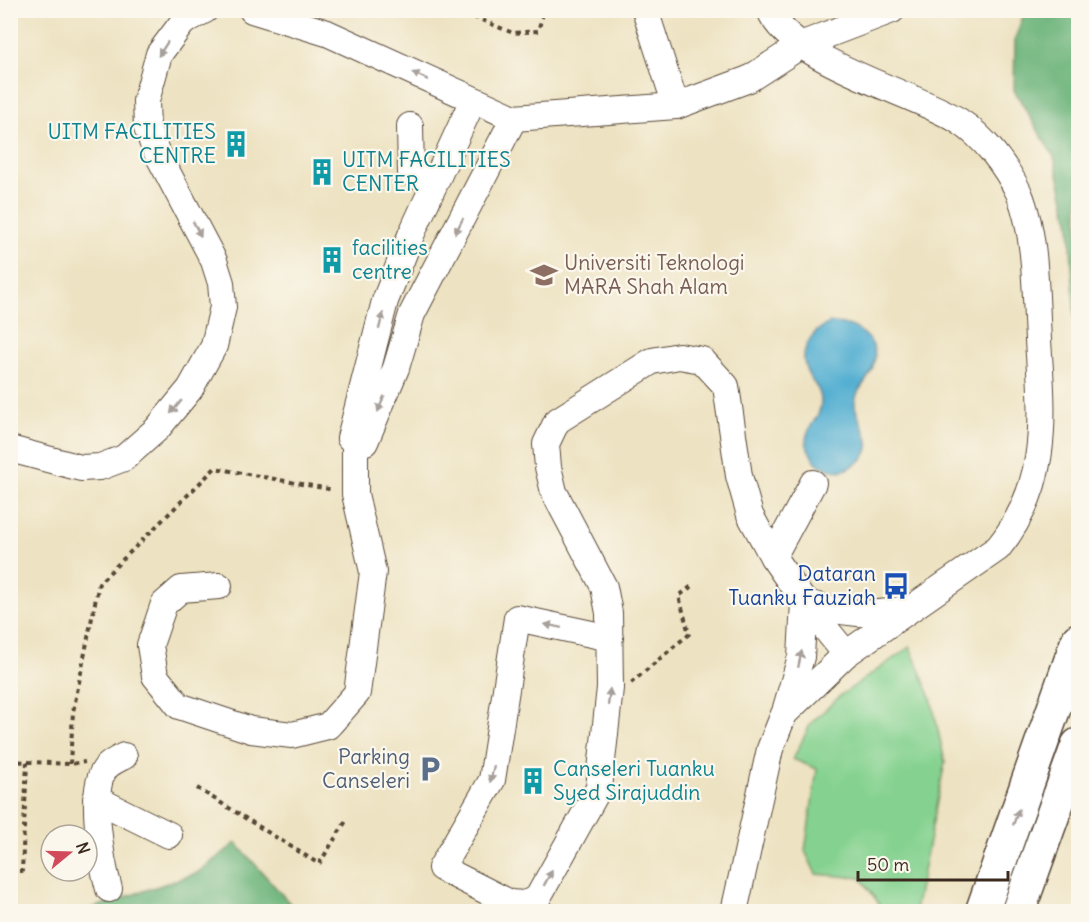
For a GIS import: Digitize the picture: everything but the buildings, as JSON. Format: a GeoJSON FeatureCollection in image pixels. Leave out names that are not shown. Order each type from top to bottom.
{"type":"FeatureCollection","features":[{"type":"Feature","properties":{"kind":"main road"},"geometry":{"type":"LineString","coordinates":[[982,912],[1078,640]]}},
{"type":"Feature","properties":{"kind":"main road"},"geometry":{"type":"LineString","coordinates":[[1018,912],[1078,745]]}},
{"type":"Feature","properties":{"kind":"street"},"geometry":{"type":"LineString","coordinates":[[10,449],[81,468],[100,467],[124,458],[157,429],[190,390],[214,346],[223,307],[221,283],[214,261],[155,149],[147,128],[146,101],[159,54],[183,22],[205,10]]}},
{"type":"Feature","properties":{"kind":"street"},"geometry":{"type":"LineString","coordinates":[[252,10],[327,33],[514,118],[676,106],[749,80],[803,44],[892,10]]}},
{"type":"Feature","properties":{"kind":"street"},"geometry":{"type":"LineString","coordinates":[[645,10],[676,106]]}},
{"type":"Feature","properties":{"kind":"street"},"geometry":{"type":"LineString","coordinates":[[770,10],[773,18],[788,34],[820,57],[933,106],[960,122],[985,144],[1004,168],[1018,193],[1025,213],[1031,250],[1042,399],[1040,448],[1030,494],[1016,526],[998,548],[846,654],[784,714]]}},
{"type":"Feature","properties":{"kind":"street"},"geometry":{"type":"LineString","coordinates":[[219,586],[181,589],[164,604],[150,645],[155,676],[179,706],[250,730],[292,735],[328,726],[357,693],[373,572],[355,494],[355,442],[351,438],[385,301],[411,235],[423,177],[473,100]]}},
{"type":"Feature","properties":{"kind":"street"},"geometry":{"type":"LineString","coordinates":[[355,442],[365,442],[396,368],[412,314],[514,118]]}},
{"type":"Feature","properties":{"kind":"street"},"geometry":{"type":"LineString","coordinates":[[410,126],[423,177]]}},
{"type":"Feature","properties":{"kind":"street"},"geometry":{"type":"LineString","coordinates":[[610,638],[517,618],[492,780],[441,868],[510,903],[524,904],[537,899],[599,788],[610,688],[610,638],[604,587],[554,492],[548,467],[546,444],[557,421],[652,361],[680,356],[702,360],[726,386],[740,476],[747,505],[773,556],[804,602],[846,654]]}},
{"type":"Feature","properties":{"kind":"street"},"geometry":{"type":"LineString","coordinates":[[773,556],[813,483]]}},
{"type":"Feature","properties":{"kind":"street"},"geometry":{"type":"LineString","coordinates":[[804,602],[826,609],[872,614],[918,605]]}},
{"type":"Feature","properties":{"kind":"street"},"geometry":{"type":"LineString","coordinates":[[734,912],[770,749],[784,714],[801,657],[804,602]]}},
{"type":"Feature","properties":{"kind":"street"},"geometry":{"type":"LineString","coordinates":[[109,889],[96,799],[97,784],[105,768],[124,756]]}},
{"type":"Feature","properties":{"kind":"street"},"geometry":{"type":"LineString","coordinates":[[96,799],[169,835]]}},
{"type":"Feature","properties":{"kind":"street"},"geometry":{"type":"LineString","coordinates":[[742,873],[746,893],[755,912]]}},
{"type":"Feature","properties":{"kind":"path"},"geometry":{"type":"LineString","coordinates":[[457,10],[513,33],[538,31],[544,10]]}},
{"type":"Feature","properties":{"kind":"path"},"geometry":{"type":"LineString","coordinates":[[70,764],[73,712],[99,583],[215,468],[355,494]]}},
{"type":"Feature","properties":{"kind":"path"},"geometry":{"type":"LineString","coordinates":[[610,688],[626,687],[688,634],[679,596],[693,585]]}},
{"type":"Feature","properties":{"kind":"path"},"geometry":{"type":"LineString","coordinates":[[10,761],[70,764],[124,756]]}},
{"type":"Feature","properties":{"kind":"path"},"geometry":{"type":"LineString","coordinates":[[10,871],[22,871],[27,762]]}},
{"type":"Feature","properties":{"kind":"path"},"geometry":{"type":"LineString","coordinates":[[197,788],[319,864],[346,821]]}},
{"type":"Feature","properties":{"kind":"green space"},"geometry":{"type":"Polygon","coordinates":[[[1025,11],[1078,11],[1078,385],[1070,225],[1054,157],[1014,90],[1015,39],[1025,11]]]}},
{"type":"Feature","properties":{"kind":"green space"},"geometry":{"type":"Polygon","coordinates":[[[910,647],[931,698],[945,762],[915,911],[884,911],[861,878],[816,874],[805,851],[817,769],[793,759],[811,723],[840,696],[910,647]]]}},
{"type":"Feature","properties":{"kind":"green space"},"geometry":{"type":"Polygon","coordinates":[[[236,843],[294,908],[290,912],[81,912],[197,873],[236,843]]]}},
{"type":"Feature","properties":{"kind":"water"},"geometry":{"type":"Polygon","coordinates":[[[830,323],[848,325],[864,334],[870,340],[875,357],[871,372],[858,393],[855,403],[868,443],[867,451],[862,459],[851,467],[838,471],[817,463],[806,443],[809,429],[820,409],[821,400],[806,368],[805,352],[816,332],[830,323]]]}},
{"type":"Feature","properties":{"kind":"place","name":"UITM FACILITIES CENTRE"},"geometry":{"type":"Point","coordinates":[236,144]}},
{"type":"Feature","properties":{"kind":"place","name":"UITM FACILITIES CENTER"},"geometry":{"type":"Point","coordinates":[322,172]}},
{"type":"Feature","properties":{"kind":"place","name":"facilities centre"},"geometry":{"type":"Point","coordinates":[332,260]}},
{"type":"Feature","properties":{"kind":"place","name":"Universiti Teknologi MARA Shah Alam"},"geometry":{"type":"Point","coordinates":[544,275]}},
{"type":"Feature","properties":{"kind":"place","name":"Dataran Tuanku Fauziah"},"geometry":{"type":"Point","coordinates":[896,586]}},
{"type":"Feature","properties":{"kind":"place","name":"Parking Canseleri"},"geometry":{"type":"Point","coordinates":[430,769]}},
{"type":"Feature","properties":{"kind":"place","name":"Canseleri Tuanku Syed Sirajuddin"},"geometry":{"type":"Point","coordinates":[533,781]}}]}
